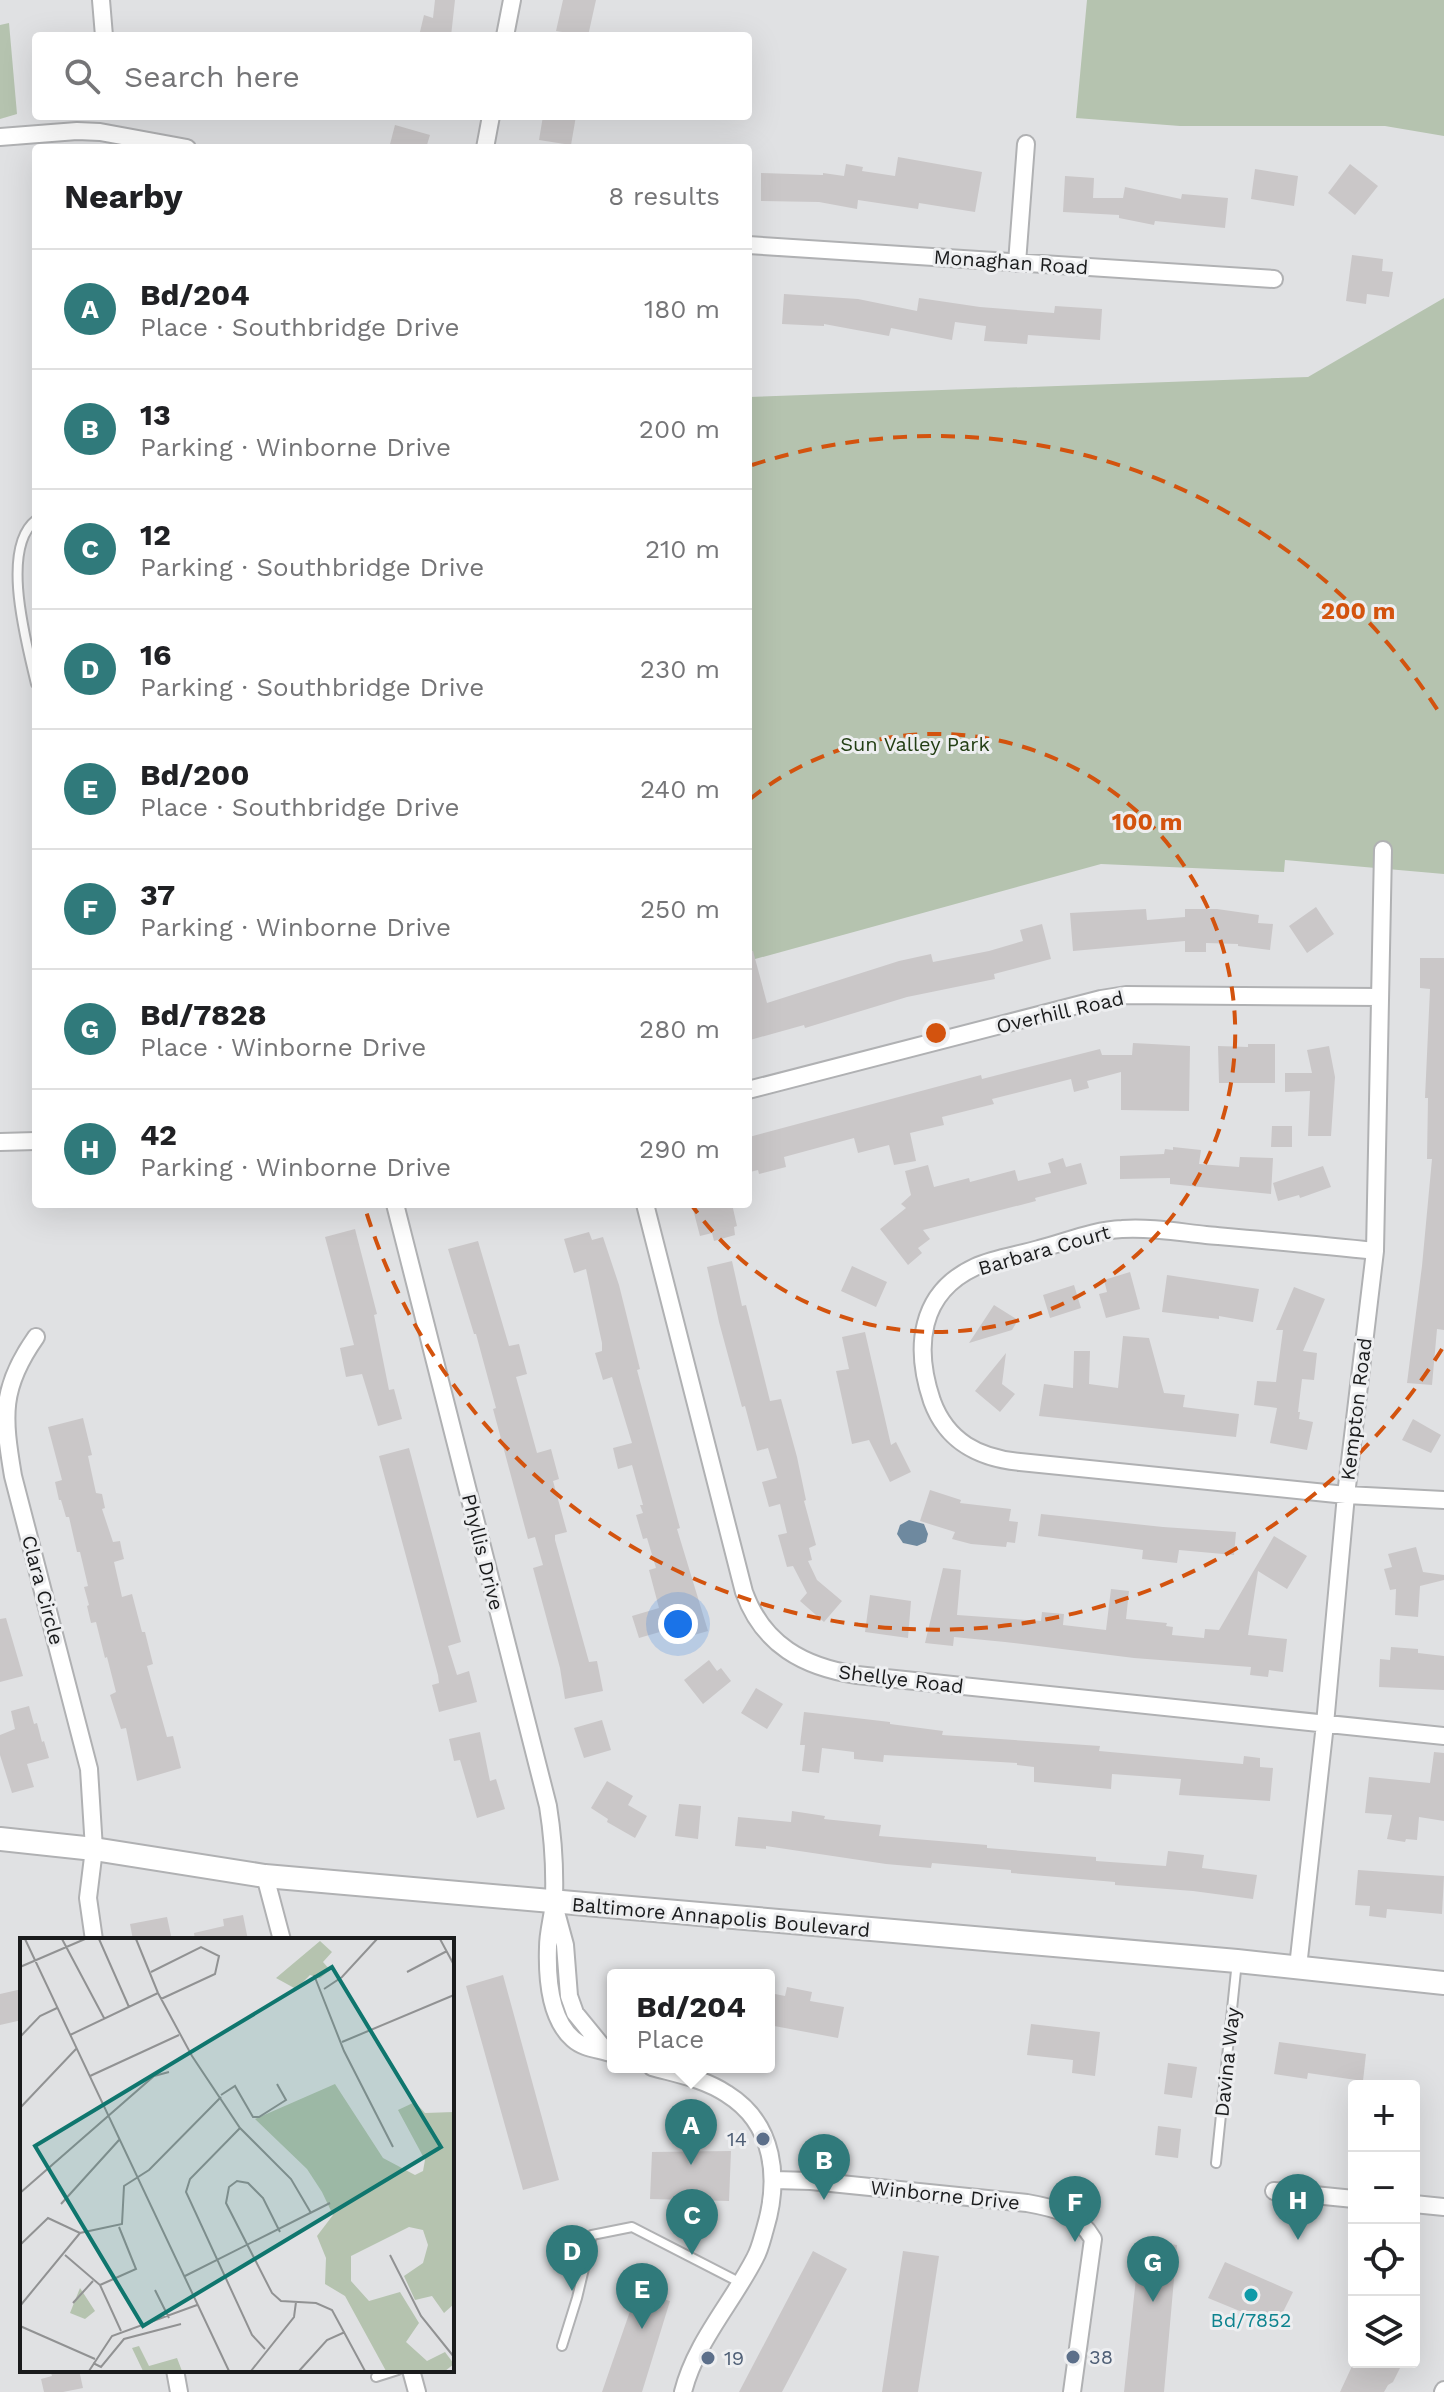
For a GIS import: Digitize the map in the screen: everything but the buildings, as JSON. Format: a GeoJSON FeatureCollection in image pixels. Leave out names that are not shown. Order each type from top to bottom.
{"type":"FeatureCollection","features":[{"type":"Feature","properties":{"kind":"main road","name":"Baltimore Annapolis Boulevard"},"geometry":{"type":"LineString","coordinates":[[0,1839],[94,1849],[265,1876],[1237,1961],[1444,1983]]}},
{"type":"Feature","properties":{"kind":"street"},"geometry":{"type":"LineString","coordinates":[[101,0],[104,32]]}},
{"type":"Feature","properties":{"kind":"street"},"geometry":{"type":"LineString","coordinates":[[506,32],[512,0]]}},
{"type":"Feature","properties":{"kind":"street"},"geometry":{"type":"LineString","coordinates":[[486,144],[490,120]]}},
{"type":"Feature","properties":{"kind":"street"},"geometry":{"type":"LineString","coordinates":[[0,137],[77,131],[100,124],[172,144]]}},
{"type":"Feature","properties":{"kind":"street"},"geometry":{"type":"LineString","coordinates":[[1017,263],[1026,144]]}},
{"type":"Feature","properties":{"kind":"street","name":"Monaghan Road"},"geometry":{"type":"LineString","coordinates":[[752,245],[1274,279]]}},
{"type":"Feature","properties":{"kind":"street","name":"Kempton Road"},"geometry":{"type":"LineString","coordinates":[[1298,1967],[1346,1495],[1375,1251],[1383,850]]}},
{"type":"Feature","properties":{"kind":"street","name":"Overhill Road"},"geometry":{"type":"LineString","coordinates":[[752,1089],[1101,999],[1141,995],[1379,997]]}},
{"type":"Feature","properties":{"kind":"street"},"geometry":{"type":"LineString","coordinates":[[0,1142],[32,1141]]}},
{"type":"Feature","properties":{"kind":"street","name":"Phyllis Drive"},"geometry":{"type":"LineString","coordinates":[[396,1208],[548,1806],[554,1847],[554,1902],[565,1945],[569,1996],[575,2013],[607,2050]]}},
{"type":"Feature","properties":{"kind":"street","name":"Shellye Road"},"geometry":{"type":"LineString","coordinates":[[646,1208],[744,1592],[752,1614],[765,1632],[787,1650],[828,1671],[857,1675],[1444,1736]]}},
{"type":"Feature","properties":{"kind":"street","name":"Barbara Court"},"geometry":{"type":"LineString","coordinates":[[1375,1251],[1120,1229],[978,1265],[944,1288],[925,1323],[923,1368],[929,1393],[944,1426],[956,1440],[988,1457],[1346,1495],[1444,1500]]}},
{"type":"Feature","properties":{"kind":"street","name":"Clara Circle"},"geometry":{"type":"LineString","coordinates":[[36,1337],[18,1362],[9,1391],[5,1414],[7,1441],[13,1476],[89,1769],[94,1849],[88,1898],[94,1938]]}},
{"type":"Feature","properties":{"kind":"street"},"geometry":{"type":"LineString","coordinates":[[265,1876],[281,1938]]}},
{"type":"Feature","properties":{"kind":"street"},"geometry":{"type":"LineString","coordinates":[[673,2073],[702,2081],[726,2093],[750,2111],[764,2135],[774,2180],[773,2204],[757,2255],[689,2368],[683,2392]]}},
{"type":"Feature","properties":{"kind":"street","name":"Winborne Drive"},"geometry":{"type":"LineString","coordinates":[[774,2180],[1027,2203],[1058,2208],[1075,2218],[1093,2239],[1072,2392]]}},
{"type":"Feature","properties":{"kind":"street"},"geometry":{"type":"LineString","coordinates":[[1274,2191],[1348,2198]]}},
{"type":"Feature","properties":{"kind":"street"},"geometry":{"type":"LineString","coordinates":[[1420,2205],[1444,2207]]}},
{"type":"Feature","properties":{"kind":"street"},"geometry":{"type":"LineString","coordinates":[[175,2372],[179,2392]]}},
{"type":"Feature","properties":{"kind":"street"},"geometry":{"type":"LineString","coordinates":[[412,2372],[417,2392]]}},
{"type":"Feature","properties":{"kind":"lane"},"geometry":{"type":"LineString","coordinates":[[32,522],[18,538],[12,556],[12,585],[32,668]]}},
{"type":"Feature","properties":{"kind":"lane","name":"Davina Way"},"geometry":{"type":"LineString","coordinates":[[1216,2163],[1237,1961]]}},
{"type":"Feature","properties":{"kind":"lane"},"geometry":{"type":"LineString","coordinates":[[562,2346],[592,2235],[632,2227],[741,2283]]}},
{"type":"Feature","properties":{"kind":"lane"},"geometry":{"type":"LineString","coordinates":[[376,2377],[392,2372]]}},
{"type":"Feature","properties":{"kind":"green space"},"geometry":{"type":"Polygon","coordinates":[[[1087,0],[1444,0],[1444,136],[1385,126],[1180,126],[1076,118],[1087,0]]]}},
{"type":"Feature","properties":{"kind":"green space"},"geometry":{"type":"Polygon","coordinates":[[[9,23],[17,114],[0,119],[0,25],[9,23]]]}},
{"type":"Feature","properties":{"kind":"green space","name":"Sun Valley Park"},"geometry":{"type":"Polygon","coordinates":[[[1444,298],[1444,874],[1285,860],[1284,872],[1101,864],[752,960],[752,397],[1308,377],[1444,298]]]}},
{"type":"Feature","properties":{"kind":"water"},"geometry":{"type":"Polygon","coordinates":[[[909,1520],[924,1524],[928,1534],[926,1542],[917,1546],[903,1543],[897,1534],[900,1525],[909,1520]]]}},
{"type":"Feature","properties":{"kind":"place","name":"14"},"geometry":{"type":"Point","coordinates":[763,2139]}},
{"type":"Feature","properties":{"kind":"place","name":"Bd/204"},"geometry":{"type":"Point","coordinates":[691,2165]}},
{"type":"Feature","properties":{"kind":"place","name":"13"},"geometry":{"type":"Point","coordinates":[824,2200]}},
{"type":"Feature","properties":{"kind":"place","name":"42"},"geometry":{"type":"Point","coordinates":[1298,2240]}},
{"type":"Feature","properties":{"kind":"place","name":"37"},"geometry":{"type":"Point","coordinates":[1075,2242]}},
{"type":"Feature","properties":{"kind":"place","name":"12"},"geometry":{"type":"Point","coordinates":[692,2255]}},
{"type":"Feature","properties":{"kind":"place","name":"16"},"geometry":{"type":"Point","coordinates":[572,2291]}},
{"type":"Feature","properties":{"kind":"place","name":"Bd/7852"},"geometry":{"type":"Point","coordinates":[1251,2295]}},
{"type":"Feature","properties":{"kind":"place","name":"Bd/7828"},"geometry":{"type":"Point","coordinates":[1153,2302]}},
{"type":"Feature","properties":{"kind":"place","name":"Bd/200"},"geometry":{"type":"Point","coordinates":[642,2329]}},
{"type":"Feature","properties":{"kind":"place","name":"38"},"geometry":{"type":"Point","coordinates":[1073,2357]}},
{"type":"Feature","properties":{"kind":"place","name":"19"},"geometry":{"type":"Point","coordinates":[708,2358]}}]}
